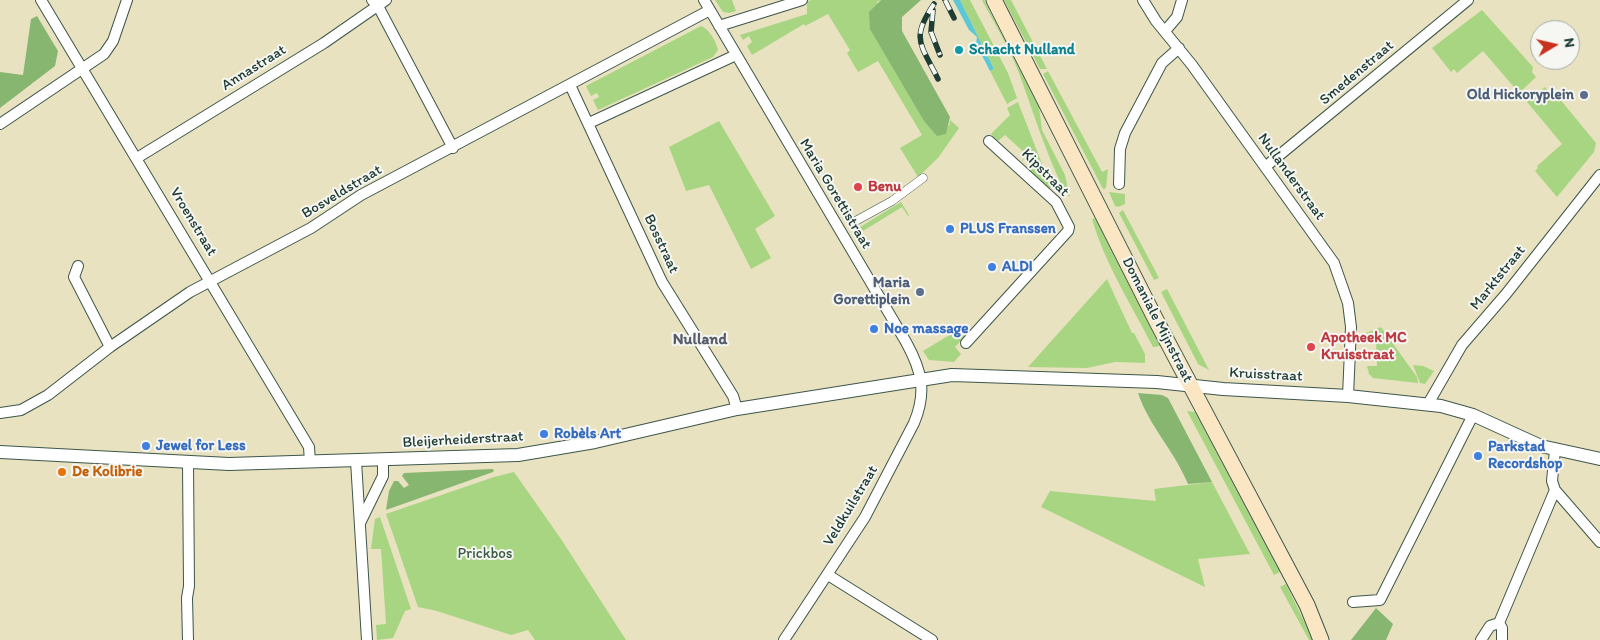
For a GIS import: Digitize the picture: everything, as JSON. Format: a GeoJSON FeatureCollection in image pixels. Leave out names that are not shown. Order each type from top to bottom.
{"type":"FeatureCollection","features":[{"type":"Feature","properties":{"kind":"main road","name":"Domaniale Mijnstraat"},"geometry":{"type":"LineString","coordinates":[[994,0],[1190,386],[1307,605],[1321,640]]}},
{"type":"Feature","properties":{"kind":"street","name":"Vroenstraat"},"geometry":{"type":"LineString","coordinates":[[41,0],[309,447],[310,462]]}},
{"type":"Feature","properties":{"kind":"street"},"geometry":{"type":"LineString","coordinates":[[0,124],[108,50],[127,0]]}},
{"type":"Feature","properties":{"kind":"street","name":"Maria Gorettistraat"},"geometry":{"type":"LineString","coordinates":[[704,0],[906,342],[921,379]]}},
{"type":"Feature","properties":{"kind":"street"},"geometry":{"type":"LineString","coordinates":[[719,26],[802,0]]}},
{"type":"Feature","properties":{"kind":"street","name":"Nullanderstraat"},"geometry":{"type":"LineString","coordinates":[[1144,0],[1334,263],[1343,285],[1351,327],[1348,396]]}},
{"type":"Feature","properties":{"kind":"street"},"geometry":{"type":"LineString","coordinates":[[1165,31],[1177,18],[1182,0]]}},
{"type":"Feature","properties":{"kind":"street","name":"Smedenstraat"},"geometry":{"type":"LineString","coordinates":[[1265,167],[1468,0]]}},
{"type":"Feature","properties":{"kind":"street"},"geometry":{"type":"LineString","coordinates":[[379,2],[452,148]]}},
{"type":"Feature","properties":{"kind":"street","name":"Annastraat"},"geometry":{"type":"LineString","coordinates":[[137,158],[324,43],[379,2]]}},
{"type":"Feature","properties":{"kind":"street","name":"Bosveldstraat"},"geometry":{"type":"LineString","coordinates":[[0,413],[21,410],[48,395],[110,347],[190,292],[311,228],[361,195],[710,10]]}},
{"type":"Feature","properties":{"kind":"street"},"geometry":{"type":"LineString","coordinates":[[1119,184],[1120,150],[1125,133],[1162,63],[1179,48]]}},
{"type":"Feature","properties":{"kind":"street"},"geometry":{"type":"LineString","coordinates":[[589,123],[736,55]]}},
{"type":"Feature","properties":{"kind":"street","name":"Bosstraat"},"geometry":{"type":"LineString","coordinates":[[570,85],[662,282],[733,396],[737,409]]}},
{"type":"Feature","properties":{"kind":"street","name":"Kipstraat"},"geometry":{"type":"LineString","coordinates":[[966,343],[1024,281],[1068,231],[1069,227],[1056,202],[989,141]]}},
{"type":"Feature","properties":{"kind":"street","name":"Marktstraat"},"geometry":{"type":"LineString","coordinates":[[1428,404],[1462,344],[1506,294],[1600,175]]}},
{"type":"Feature","properties":{"kind":"street"},"geometry":{"type":"LineString","coordinates":[[852,223],[892,201],[923,178]]}},
{"type":"Feature","properties":{"kind":"street"},"geometry":{"type":"LineString","coordinates":[[78,266],[74,277],[110,347]]}},
{"type":"Feature","properties":{"kind":"street","name":"Kruisstraat"},"geometry":{"type":"LineString","coordinates":[[921,379],[942,375],[965,375],[1157,382],[1190,386],[1348,396],[1428,404],[1473,415],[1526,440],[1555,450],[1600,459]]}},
{"type":"Feature","properties":{"kind":"street","name":"Bleijerheiderstraat"},"geometry":{"type":"LineString","coordinates":[[0,452],[188,463],[356,461],[518,455],[612,438],[737,409],[921,379]]}},
{"type":"Feature","properties":{"kind":"street","name":"Veldkuilstraat"},"geometry":{"type":"LineString","coordinates":[[784,640],[864,517],[914,424],[921,408],[921,379]]}},
{"type":"Feature","properties":{"kind":"street"},"geometry":{"type":"LineString","coordinates":[[1353,602],[1380,600],[1473,415]]}},
{"type":"Feature","properties":{"kind":"street"},"geometry":{"type":"LineString","coordinates":[[1555,450],[1552,481],[1555,490],[1600,542]]}},
{"type":"Feature","properties":{"kind":"street"},"geometry":{"type":"LineString","coordinates":[[360,522],[383,476],[383,460]]}},
{"type":"Feature","properties":{"kind":"street"},"geometry":{"type":"LineString","coordinates":[[356,461],[367,640]]}},
{"type":"Feature","properties":{"kind":"street"},"geometry":{"type":"LineString","coordinates":[[188,463],[189,586],[186,598],[188,640]]}},
{"type":"Feature","properties":{"kind":"street"},"geometry":{"type":"LineString","coordinates":[[1502,640],[1500,623],[1555,490]]}},
{"type":"Feature","properties":{"kind":"street"},"geometry":{"type":"LineString","coordinates":[[828,575],[932,640]]}},
{"type":"Feature","properties":{"kind":"street"},"geometry":{"type":"LineString","coordinates":[[1481,640],[1490,626],[1500,623]]}},
{"type":"Feature","properties":{"kind":"green space"},"geometry":{"type":"Polygon","coordinates":[[[715,0],[732,0],[736,11],[723,12],[715,0]]]}},
{"type":"Feature","properties":{"kind":"green space"},"geometry":{"type":"Polygon","coordinates":[[[881,0],[877,2],[916,105],[924,121],[949,126],[950,120],[959,128],[938,158],[918,177],[900,148],[922,135],[878,61],[858,72],[847,53],[850,50],[828,14],[805,26],[804,24],[752,55],[747,46],[752,42],[749,36],[743,40],[740,35],[807,14],[807,1],[881,0]]]}},
{"type":"Feature","properties":{"kind":"green space"},"geometry":{"type":"Polygon","coordinates":[[[881,0],[921,0],[902,17],[902,31],[950,117],[946,134],[937,136],[924,121],[870,29],[869,12],[881,0]]]}},
{"type":"Feature","properties":{"kind":"green space"},"geometry":{"type":"Polygon","coordinates":[[[960,0],[970,0],[1008,73],[1017,98],[1007,104],[990,71],[994,69],[960,0]]]}},
{"type":"Feature","properties":{"kind":"green space"},"geometry":{"type":"Polygon","coordinates":[[[982,0],[984,0],[1039,107],[1042,130],[1065,175],[1070,197],[1064,190],[1058,176],[1012,57],[982,0]]]}},
{"type":"Feature","properties":{"kind":"green space"},"geometry":{"type":"Polygon","coordinates":[[[1004,0],[1011,0],[1047,69],[1040,69],[1004,0]]]}},
{"type":"Feature","properties":{"kind":"green space"},"geometry":{"type":"Polygon","coordinates":[[[1482,10],[1530,64],[1530,70],[1532,70],[1536,77],[1519,93],[1483,51],[1457,73],[1454,69],[1451,72],[1432,48],[1482,10]]]}},
{"type":"Feature","properties":{"kind":"green space"},"geometry":{"type":"Polygon","coordinates":[[[37,16],[58,51],[55,66],[0,108],[0,72],[23,75],[31,19],[37,16]]]}},
{"type":"Feature","properties":{"kind":"green space"},"geometry":{"type":"Polygon","coordinates":[[[701,26],[712,36],[716,43],[718,50],[713,57],[598,110],[593,100],[599,97],[597,93],[591,96],[586,86],[701,26]]]}},
{"type":"Feature","properties":{"kind":"green space"},"geometry":{"type":"Polygon","coordinates":[[[1048,71],[1102,172],[1108,169],[1106,188],[1103,189],[1043,74],[1048,71]]]}},
{"type":"Feature","properties":{"kind":"green space"},"geometry":{"type":"Polygon","coordinates":[[[1545,87],[1549,93],[1554,92],[1596,143],[1594,152],[1557,197],[1535,171],[1538,168],[1537,166],[1562,144],[1527,102],[1545,87]]]}},
{"type":"Feature","properties":{"kind":"green space"},"geometry":{"type":"Polygon","coordinates":[[[1018,102],[1051,187],[1049,189],[1030,171],[1036,163],[1029,156],[1021,162],[1027,155],[1005,135],[998,141],[991,134],[1010,115],[1007,108],[1018,102]]]}},
{"type":"Feature","properties":{"kind":"green space"},"geometry":{"type":"Polygon","coordinates":[[[719,121],[775,216],[755,229],[771,258],[751,269],[709,185],[686,191],[669,147],[719,121]]]}},
{"type":"Feature","properties":{"kind":"green space"},"geometry":{"type":"Polygon","coordinates":[[[1109,192],[1125,194],[1125,204],[1118,207],[1115,206],[1109,192]]]}},
{"type":"Feature","properties":{"kind":"green space"},"geometry":{"type":"Polygon","coordinates":[[[901,202],[908,216],[902,207],[863,231],[860,227],[901,202]]]}},
{"type":"Feature","properties":{"kind":"green space"},"geometry":{"type":"Polygon","coordinates":[[[1123,210],[1159,278],[1154,280],[1119,213],[1123,210]]]}},
{"type":"Feature","properties":{"kind":"green space"},"geometry":{"type":"Polygon","coordinates":[[[1095,218],[1160,346],[1153,347],[1120,284],[1097,236],[1092,219],[1095,218]]]}},
{"type":"Feature","properties":{"kind":"green space"},"geometry":{"type":"Polygon","coordinates":[[[1107,279],[1132,333],[1134,333],[1145,354],[1145,363],[1115,362],[1087,368],[1028,367],[1107,279]]]}},
{"type":"Feature","properties":{"kind":"green space"},"geometry":{"type":"Polygon","coordinates":[[[1167,289],[1209,370],[1198,364],[1161,292],[1167,289]]]}},
{"type":"Feature","properties":{"kind":"green space"},"geometry":{"type":"Polygon","coordinates":[[[966,325],[970,331],[955,347],[961,354],[954,362],[929,360],[923,351],[966,325]]]}},
{"type":"Feature","properties":{"kind":"green space"},"geometry":{"type":"Polygon","coordinates":[[[1381,327],[1417,377],[1418,383],[1373,378],[1369,374],[1367,366],[1377,366],[1376,341],[1366,341],[1366,333],[1381,327]]]}},
{"type":"Feature","properties":{"kind":"green space"},"geometry":{"type":"Polygon","coordinates":[[[1413,365],[1423,366],[1434,371],[1425,384],[1420,383],[1413,365]]]}},
{"type":"Feature","properties":{"kind":"green space"},"geometry":{"type":"Polygon","coordinates":[[[1138,393],[1162,395],[1168,398],[1212,482],[1188,484],[1176,460],[1148,416],[1138,393]]]}},
{"type":"Feature","properties":{"kind":"green space"},"geometry":{"type":"Polygon","coordinates":[[[1187,411],[1195,412],[1280,572],[1274,575],[1187,411]]]}},
{"type":"Feature","properties":{"kind":"green space"},"geometry":{"type":"Polygon","coordinates":[[[494,470],[493,472],[386,510],[389,491],[394,481],[398,481],[404,488],[409,485],[402,476],[404,473],[494,470]]]}},
{"type":"Feature","properties":{"kind":"green space","name":"Prickbos"},"geometry":{"type":"Polygon","coordinates":[[[514,472],[561,539],[626,640],[535,640],[528,630],[511,635],[437,611],[418,607],[386,514],[514,472]]]}},
{"type":"Feature","properties":{"kind":"green space"},"geometry":{"type":"Polygon","coordinates":[[[1212,482],[1250,554],[1198,559],[1205,587],[1041,507],[1050,491],[1156,501],[1154,489],[1212,482]]]}},
{"type":"Feature","properties":{"kind":"green space"},"geometry":{"type":"Polygon","coordinates":[[[380,517],[411,609],[405,611],[393,638],[377,640],[376,625],[386,624],[381,549],[371,549],[375,519],[380,517]]]}},
{"type":"Feature","properties":{"kind":"green space"},"geometry":{"type":"Polygon","coordinates":[[[1286,584],[1313,640],[1309,640],[1280,587],[1286,584]]]}},
{"type":"Feature","properties":{"kind":"green space"},"geometry":{"type":"Polygon","coordinates":[[[1376,608],[1393,624],[1386,640],[1351,640],[1376,608]]]}},
{"type":"Feature","properties":{"kind":"water"},"geometry":{"type":"Polygon","coordinates":[[[953,0],[960,0],[994,69],[990,71],[976,44],[977,37],[969,30],[953,0]]]}},
{"type":"Feature","properties":{"kind":"railway"},"geometry":{"type":"LineString","coordinates":[[945,0],[954,18]]}},
{"type":"Feature","properties":{"kind":"railway"},"geometry":{"type":"LineString","coordinates":[[934,4],[922,26],[920,34],[923,49],[938,79]]}},
{"type":"Feature","properties":{"kind":"railway"},"geometry":{"type":"LineString","coordinates":[[933,10],[931,32],[940,55]]}},
{"type":"Feature","properties":{"kind":"place","name":"Schacht Nulland"},"geometry":{"type":"Point","coordinates":[959,50]}},
{"type":"Feature","properties":{"kind":"place","name":"Old Hickoryplein"},"geometry":{"type":"Point","coordinates":[1584,95]}},
{"type":"Feature","properties":{"kind":"place","name":"Benu"},"geometry":{"type":"Point","coordinates":[858,187]}},
{"type":"Feature","properties":{"kind":"place","name":"PLUS Franssen"},"geometry":{"type":"Point","coordinates":[950,229]}},
{"type":"Feature","properties":{"kind":"place","name":"ALDI"},"geometry":{"type":"Point","coordinates":[992,267]}},
{"type":"Feature","properties":{"kind":"place","name":"Maria Gorettiplein"},"geometry":{"type":"Point","coordinates":[920,292]}},
{"type":"Feature","properties":{"kind":"place","name":"Noe massage"},"geometry":{"type":"Point","coordinates":[874,329]}},
{"type":"Feature","properties":{"kind":"place","name":"Apotheek MC Kruisstraat"},"geometry":{"type":"Point","coordinates":[1311,347]}},
{"type":"Feature","properties":{"kind":"place","name":"Robèls Art"},"geometry":{"type":"Point","coordinates":[544,434]}},
{"type":"Feature","properties":{"kind":"place","name":"Jewel for Less"},"geometry":{"type":"Point","coordinates":[146,446]}},
{"type":"Feature","properties":{"kind":"place","name":"Parkstad Recordshop"},"geometry":{"type":"Point","coordinates":[1478,456]}},
{"type":"Feature","properties":{"kind":"place","name":"De Kolibrie"},"geometry":{"type":"Point","coordinates":[62,472]}},
{"type":"Feature","properties":{"kind":"district","name":"Nulland"},"geometry":{"type":"Point","coordinates":[700,340]}}]}
